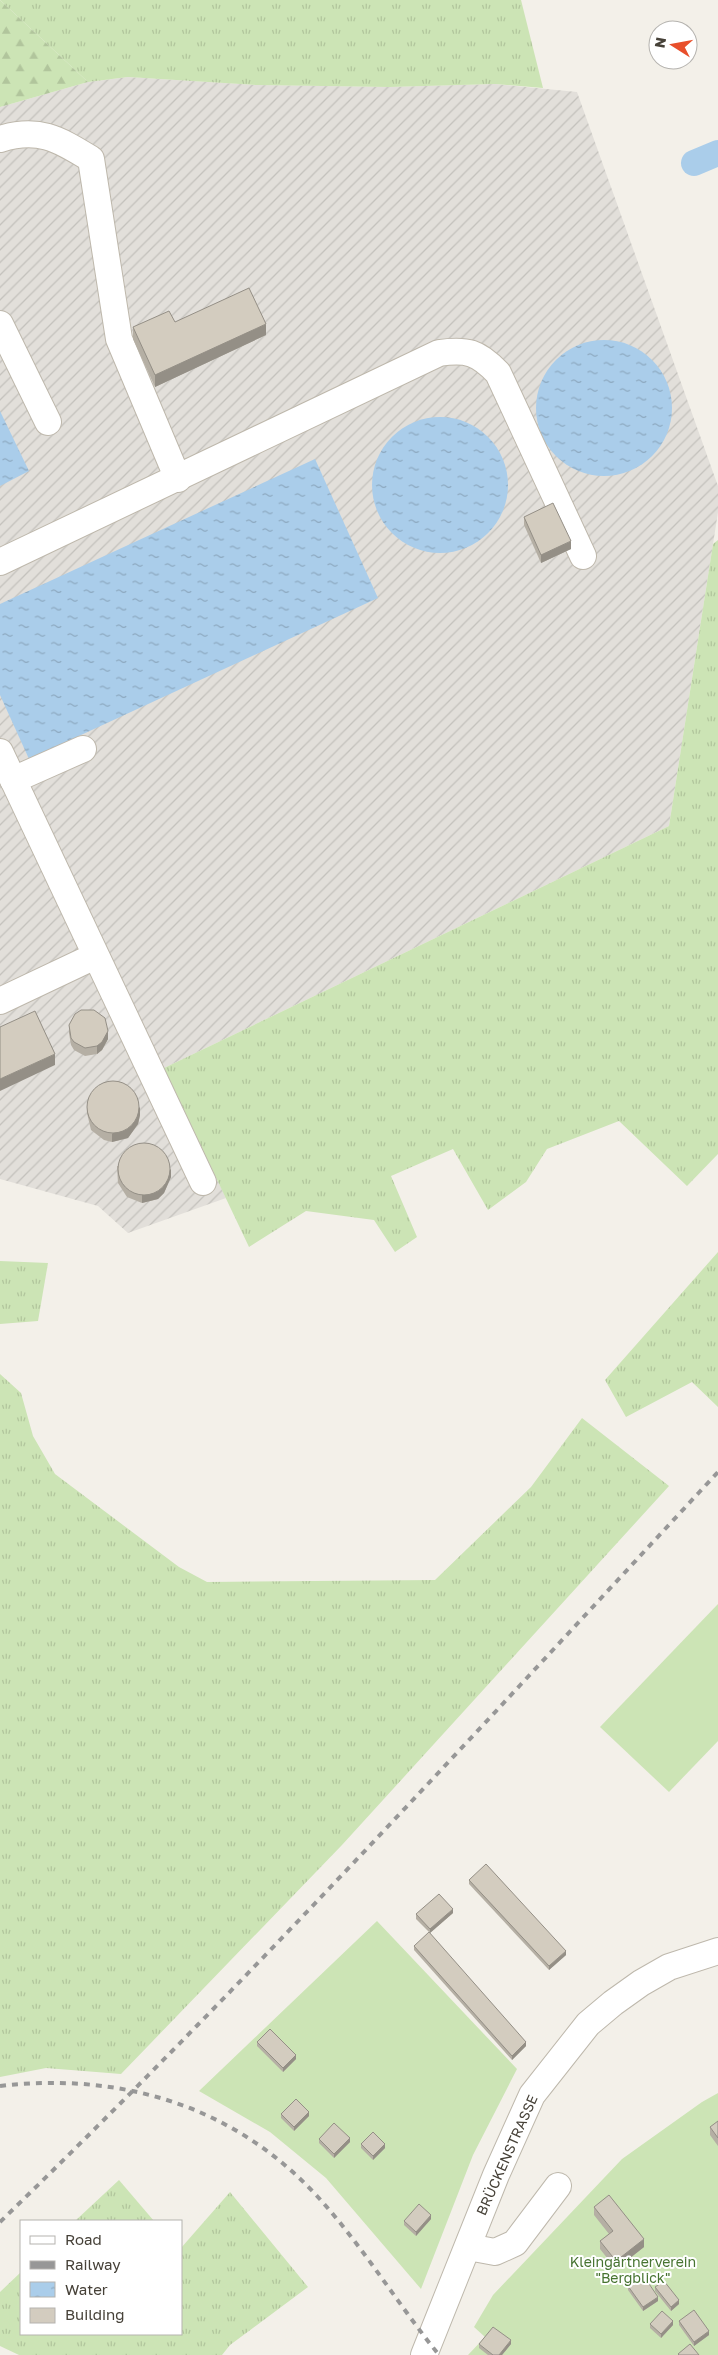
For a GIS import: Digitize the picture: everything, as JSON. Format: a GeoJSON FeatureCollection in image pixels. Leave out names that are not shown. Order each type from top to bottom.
{"type":"FeatureCollection","features":[{"type":"Feature","properties":{"kind":"street"},"geometry":{"type":"LineString","coordinates":[[0,138],[19,133],[56,138],[91,159],[119,339],[178,479]]}},
{"type":"Feature","properties":{"kind":"street"},"geometry":{"type":"LineString","coordinates":[[0,324],[48,422]]}},
{"type":"Feature","properties":{"kind":"street"},"geometry":{"type":"LineString","coordinates":[[0,562],[178,479],[439,353],[462,350],[484,358],[498,373],[583,556]]}},
{"type":"Feature","properties":{"kind":"street"},"geometry":{"type":"LineString","coordinates":[[13,780],[83,749]]}},
{"type":"Feature","properties":{"kind":"street"},"geometry":{"type":"LineString","coordinates":[[0,752],[203,1182]]}},
{"type":"Feature","properties":{"kind":"street"},"geometry":{"type":"LineString","coordinates":[[0,1001],[95,956]]}},
{"type":"Feature","properties":{"kind":"street","name":"BRÜCKENSTRASSE"},"geometry":{"type":"LineString","coordinates":[[424,2355],[496,2175],[532,2095],[588,2024],[641,1983],[669,1967],[718,1951]]}},
{"type":"Feature","properties":{"kind":"street"},"geometry":{"type":"LineString","coordinates":[[468,2247],[495,2252],[515,2243],[558,2186]]}},
{"type":"Feature","properties":{"kind":"shaded area"},"geometry":{"type":"Polygon","coordinates":[[[128,77],[256,85],[389,87],[495,84],[577,92],[718,486],[718,512],[669,826],[164,1068],[226,1198],[128,1233],[98,1206],[0,1179],[0,107],[88,82],[128,77]]]}},
{"type":"Feature","properties":{"kind":"green space"},"geometry":{"type":"Polygon","coordinates":[[[0,0],[521,0],[543,88],[495,84],[389,87],[256,85],[128,77],[88,82],[0,0]]]}},
{"type":"Feature","properties":{"kind":"green space"},"geometry":{"type":"Polygon","coordinates":[[[0,0],[88,82],[0,107],[0,0]]]}},
{"type":"Feature","properties":{"kind":"green space"},"geometry":{"type":"Polygon","coordinates":[[[718,540],[718,1154],[687,1186],[619,1121],[547,1149],[526,1182],[488,1210],[453,1149],[391,1176],[417,1237],[395,1252],[374,1220],[306,1211],[249,1247],[164,1068],[669,826],[713,544],[718,540]]]}},
{"type":"Feature","properties":{"kind":"green space"},"geometry":{"type":"Polygon","coordinates":[[[718,1252],[718,1407],[692,1382],[626,1417],[605,1380],[718,1252]]]}},
{"type":"Feature","properties":{"kind":"green space"},"geometry":{"type":"Polygon","coordinates":[[[0,1261],[48,1263],[38,1321],[0,1324],[0,1261]]]}},
{"type":"Feature","properties":{"kind":"green space"},"geometry":{"type":"Polygon","coordinates":[[[0,1374],[21,1393],[33,1436],[55,1474],[179,1567],[207,1582],[435,1580],[531,1487],[582,1418],[669,1486],[342,1845],[121,2074],[46,2068],[0,2077],[0,1374]]]}},
{"type":"Feature","properties":{"kind":"green space"},"geometry":{"type":"Polygon","coordinates":[[[718,1604],[718,1741],[669,1792],[600,1727],[718,1604]]]}},
{"type":"Feature","properties":{"kind":"green space"},"geometry":{"type":"Polygon","coordinates":[[[377,1921],[517,2069],[473,2155],[421,2289],[326,2178],[270,2132],[199,2091],[377,1921]]]}},
{"type":"Feature","properties":{"kind":"green space","name":"Kleingärtnerverein \"Bergblick\""},"geometry":{"type":"Polygon","coordinates":[[[718,2093],[718,2355],[468,2355],[485,2337],[474,2327],[493,2295],[622,2159],[702,2102],[718,2093]]]}},
{"type":"Feature","properties":{"kind":"green space"},"geometry":{"type":"Polygon","coordinates":[[[119,2180],[153,2220],[76,2220],[119,2180]]]}},
{"type":"Feature","properties":{"kind":"green space"},"geometry":{"type":"Polygon","coordinates":[[[230,2192],[308,2287],[230,2345],[222,2355],[19,2355],[0,2346],[0,2292],[20,2273],[20,2335],[182,2335],[182,2247],[230,2192]]]}},
{"type":"Feature","properties":{"kind":"water"},"geometry":{"type":"Polygon","coordinates":[[[604,340],[630,345],[642,351],[652,360],[661,370],[667,382],[672,408],[667,434],[661,446],[652,456],[642,465],[630,471],[604,476],[578,471],[566,465],[556,456],[547,446],[541,434],[536,408],[541,382],[547,370],[556,360],[566,351],[578,345],[604,340]]]}},
{"type":"Feature","properties":{"kind":"water"},"geometry":{"type":"Polygon","coordinates":[[[0,411],[29,471],[0,486],[0,411]]]}},
{"type":"Feature","properties":{"kind":"water"},"geometry":{"type":"Polygon","coordinates":[[[440,417],[466,422],[478,428],[488,437],[497,447],[503,459],[508,485],[503,511],[497,523],[488,533],[478,542],[466,548],[440,553],[414,548],[402,542],[392,533],[383,523],[377,511],[372,485],[377,459],[383,447],[392,437],[402,428],[414,422],[440,417]]]}},
{"type":"Feature","properties":{"kind":"water"},"geometry":{"type":"Polygon","coordinates":[[[315,459],[378,598],[29,759],[0,695],[0,604],[315,459]]]}},
{"type":"Feature","properties":{"kind":"building"},"geometry":{"type":"Polygon","coordinates":[[[249,288],[266,324],[155,375],[133,327],[169,311],[175,322],[249,288]]]}},
{"type":"Feature","properties":{"kind":"building"},"geometry":{"type":"Polygon","coordinates":[[[553,503],[571,541],[541,555],[524,517],[553,503]]]}},
{"type":"Feature","properties":{"kind":"building"},"geometry":{"type":"Polygon","coordinates":[[[81,1010],[94,1010],[105,1018],[108,1031],[102,1042],[97,1046],[85,1048],[74,1042],[71,1038],[69,1025],[75,1014],[81,1010]]]}},
{"type":"Feature","properties":{"kind":"building"},"geometry":{"type":"Polygon","coordinates":[[[35,1011],[55,1054],[0,1079],[0,1027],[35,1011]]]}},
{"type":"Feature","properties":{"kind":"building"},"geometry":{"type":"Polygon","coordinates":[[[113,1081],[123,1083],[131,1089],[137,1097],[139,1107],[137,1117],[131,1125],[123,1131],[113,1133],[103,1131],[95,1125],[89,1117],[87,1107],[89,1097],[95,1089],[103,1083],[113,1081]]]}},
{"type":"Feature","properties":{"kind":"building"},"geometry":{"type":"Polygon","coordinates":[[[144,1143],[154,1145],[162,1151],[168,1159],[170,1169],[168,1179],[162,1187],[154,1193],[144,1195],[134,1193],[126,1187],[120,1179],[118,1169],[120,1159],[126,1151],[134,1145],[144,1143]]]}},
{"type":"Feature","properties":{"kind":"building"},"geometry":{"type":"Polygon","coordinates":[[[486,1864],[566,1951],[549,1966],[469,1880],[486,1864]]]}},
{"type":"Feature","properties":{"kind":"building"},"geometry":{"type":"Polygon","coordinates":[[[439,1894],[453,1909],[430,1929],[416,1914],[439,1894]]]}},
{"type":"Feature","properties":{"kind":"building"},"geometry":{"type":"Polygon","coordinates":[[[429,1932],[526,2042],[512,2056],[414,1946],[429,1932]]]}},
{"type":"Feature","properties":{"kind":"building"},"geometry":{"type":"Polygon","coordinates":[[[270,2029],[296,2055],[283,2068],[257,2042],[270,2029]]]}},
{"type":"Feature","properties":{"kind":"building"},"geometry":{"type":"Polygon","coordinates":[[[296,2099],[309,2112],[294,2127],[281,2114],[296,2099]]]}},
{"type":"Feature","properties":{"kind":"building"},"geometry":{"type":"Polygon","coordinates":[[[718,2121],[718,2138],[710,2127],[718,2121]]]}},
{"type":"Feature","properties":{"kind":"building"},"geometry":{"type":"Polygon","coordinates":[[[334,2123],[350,2138],[334,2154],[319,2139],[334,2123]]]}},
{"type":"Feature","properties":{"kind":"building"},"geometry":{"type":"Polygon","coordinates":[[[373,2132],[385,2144],[373,2156],[361,2144],[373,2132]]]}},
{"type":"Feature","properties":{"kind":"building"},"geometry":{"type":"Polygon","coordinates":[[[609,2195],[644,2239],[616,2261],[600,2241],[613,2231],[594,2207],[609,2195]]]}},
{"type":"Feature","properties":{"kind":"building"},"geometry":{"type":"Polygon","coordinates":[[[419,2204],[431,2215],[416,2232],[404,2221],[419,2204]]]}},
{"type":"Feature","properties":{"kind":"building"},"geometry":{"type":"Polygon","coordinates":[[[643,2275],[658,2297],[643,2307],[628,2286],[643,2275]]]}},
{"type":"Feature","properties":{"kind":"building"},"geometry":{"type":"Polygon","coordinates":[[[664,2281],[679,2300],[671,2307],[655,2287],[664,2281]]]}},
{"type":"Feature","properties":{"kind":"building"},"geometry":{"type":"Polygon","coordinates":[[[694,2310],[709,2331],[694,2342],[679,2321],[694,2310]]]}},
{"type":"Feature","properties":{"kind":"building"},"geometry":{"type":"Polygon","coordinates":[[[662,2311],[673,2321],[661,2334],[650,2324],[662,2311]]]}},
{"type":"Feature","properties":{"kind":"building"},"geometry":{"type":"Polygon","coordinates":[[[493,2327],[511,2340],[499,2355],[493,2355],[479,2344],[493,2327]]]}},
{"type":"Feature","properties":{"kind":"building"},"geometry":{"type":"Polygon","coordinates":[[[690,2344],[699,2355],[678,2354],[690,2344]]]}},
{"type":"Feature","properties":{"kind":"waterway"},"geometry":{"type":"LineString","coordinates":[[694,163],[718,153]]}},
{"type":"Feature","properties":{"kind":"railway"},"geometry":{"type":"LineString","coordinates":[[0,2222],[184,2039],[364,1852],[718,1472]]}},
{"type":"Feature","properties":{"kind":"railway"},"geometry":{"type":"LineString","coordinates":[[0,2086],[45,2083],[88,2084],[131,2091],[172,2102],[211,2118],[249,2138],[284,2165],[317,2196],[349,2234],[439,2355]]}}]}
